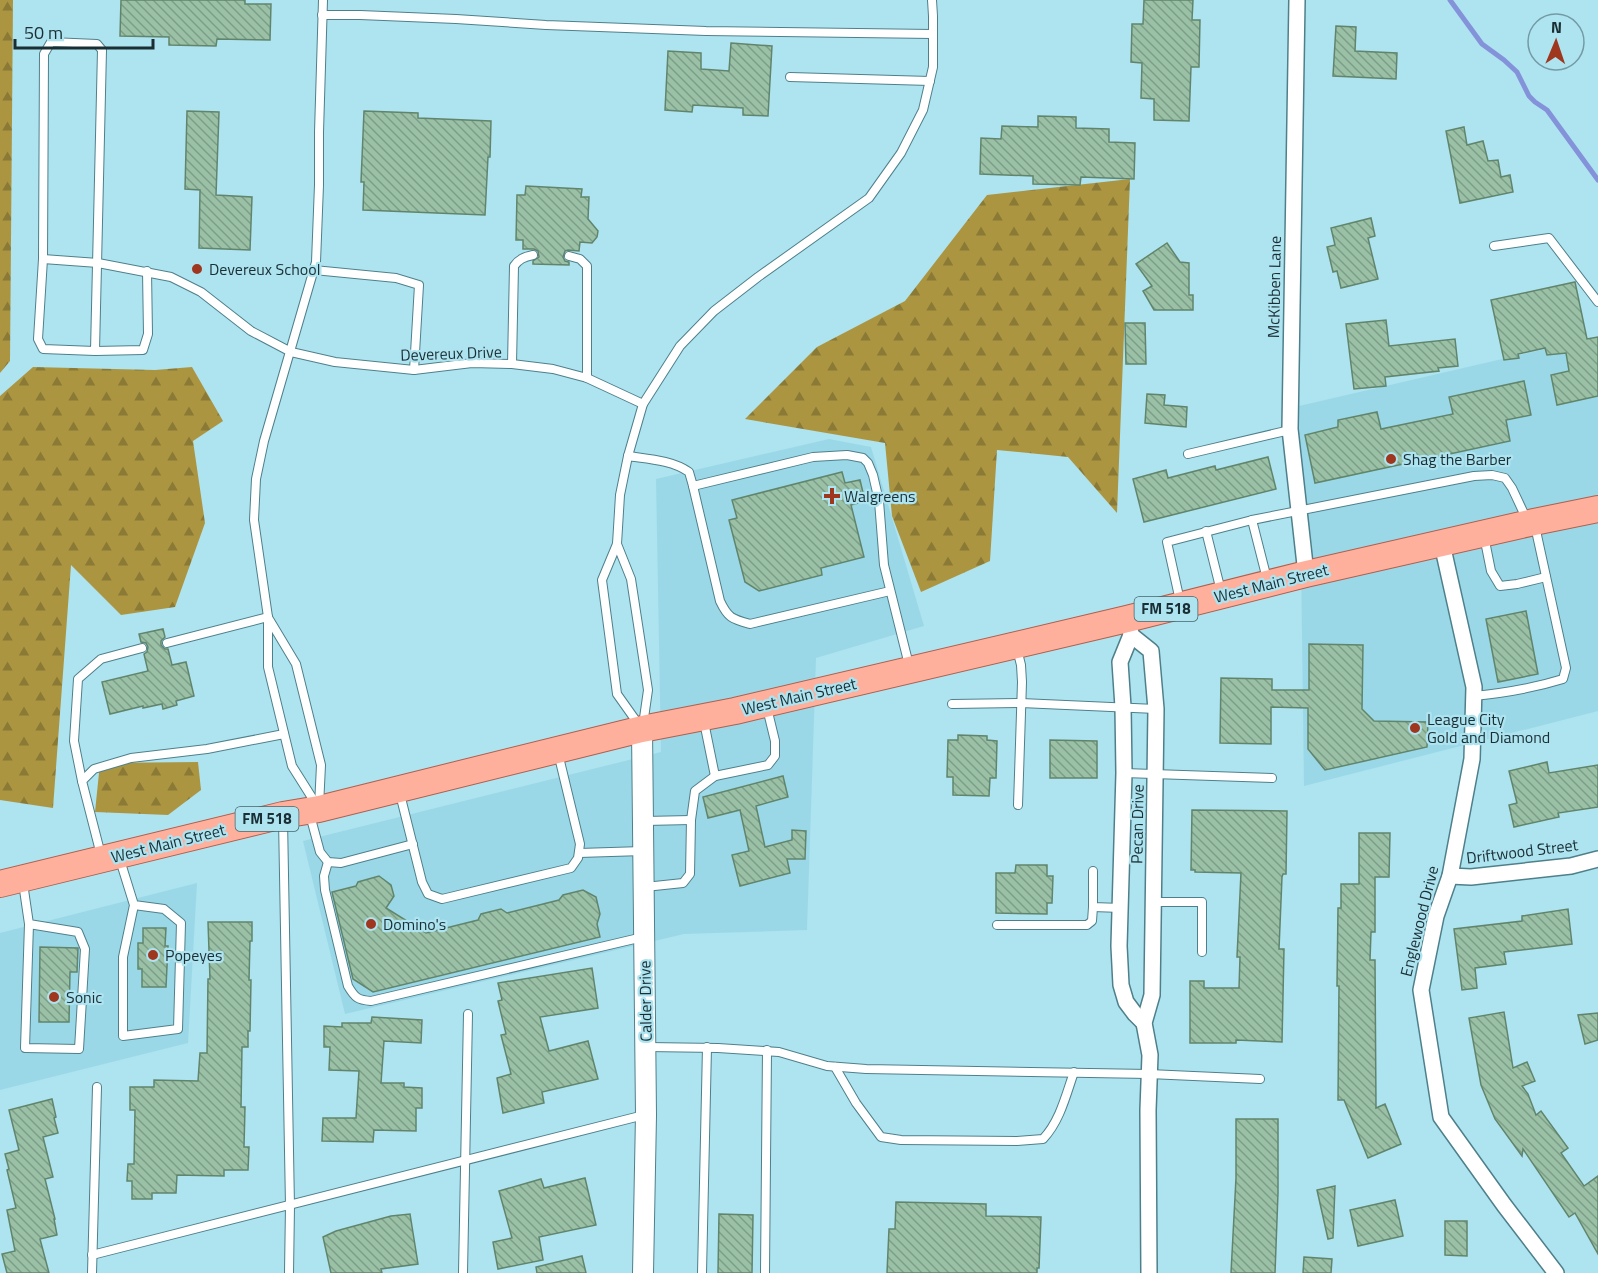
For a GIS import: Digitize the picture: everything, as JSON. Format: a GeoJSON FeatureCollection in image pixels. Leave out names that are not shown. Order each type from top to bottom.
{"type":"FeatureCollection","features":[{"type":"Feature","properties":{"kind":"main road","name":"West Main Street"},"geometry":{"type":"LineString","coordinates":[[11,882],[642,729],[766,704],[1016,645],[1129,627],[1181,605],[1306,574],[1598,509]]}},
{"type":"Feature","properties":{"kind":"street","name":"McKibben Lane"},"geometry":{"type":"LineString","coordinates":[[1297,0],[1290,430],[1306,574]]}},
{"type":"Feature","properties":{"kind":"street","name":"Englewood Drive"},"geometry":{"type":"LineString","coordinates":[[1442,544],[1474,687],[1472,759],[1450,876],[1436,916],[1421,990],[1441,1117],[1552,1272]]}},
{"type":"Feature","properties":{"kind":"street","name":"Pecan Drive"},"geometry":{"type":"LineString","coordinates":[[1129,627],[1120,662],[1124,773],[1119,946],[1121,985],[1126,1002],[1144,1023]]}},
{"type":"Feature","properties":{"kind":"street","name":"Pecan Drive"},"geometry":{"type":"LineString","coordinates":[[1129,627],[1151,651],[1156,708],[1152,995],[1144,1023],[1150,1055],[1149,1273]]}},
{"type":"Feature","properties":{"kind":"street","name":"Calder Drive"},"geometry":{"type":"LineString","coordinates":[[642,729],[646,1115],[643,1273]]}},
{"type":"Feature","properties":{"kind":"street","name":"Driftwood Street"},"geometry":{"type":"LineString","coordinates":[[1450,876],[1471,877],[1571,866],[1598,859]]}},
{"type":"Feature","properties":{"kind":"lane"},"geometry":{"type":"LineString","coordinates":[[314,810],[292,766],[268,667],[268,617],[254,520],[256,479],[264,441],[316,262],[324,0]]}},
{"type":"Feature","properties":{"kind":"lane"},"geometry":{"type":"LineString","coordinates":[[642,729],[617,694],[602,580],[617,544],[620,495],[628,456],[643,404],[680,346],[714,312],[758,277],[869,198],[901,153],[923,110],[933,67],[932,0]]}},
{"type":"Feature","properties":{"kind":"lane"},"geometry":{"type":"LineString","coordinates":[[322,15],[392,16],[706,31],[933,34]]}},
{"type":"Feature","properties":{"kind":"lane"},"geometry":{"type":"LineString","coordinates":[[95,351],[102,50],[97,44],[51,42],[44,54],[44,259],[38,339],[43,349],[95,351],[143,350],[148,334],[147,271]]}},
{"type":"Feature","properties":{"kind":"lane"},"geometry":{"type":"LineString","coordinates":[[790,77],[930,81]]}},
{"type":"Feature","properties":{"kind":"lane"},"geometry":{"type":"LineString","coordinates":[[1494,246],[1549,238],[1598,302]]}},
{"type":"Feature","properties":{"kind":"lane"},"geometry":{"type":"LineString","coordinates":[[512,364],[514,266],[518,260],[533,255]]}},
{"type":"Feature","properties":{"kind":"lane"},"geometry":{"type":"LineString","coordinates":[[569,256],[580,259],[587,266],[587,378]]}},
{"type":"Feature","properties":{"kind":"lane","name":"Devereux Drive"},"geometry":{"type":"LineString","coordinates":[[44,259],[98,263],[171,277],[201,292],[251,331],[291,352],[335,362],[414,370],[472,363],[512,364],[553,369],[587,378],[643,404]]}},
{"type":"Feature","properties":{"kind":"lane"},"geometry":{"type":"LineString","coordinates":[[314,270],[396,278],[419,285],[414,370]]}},
{"type":"Feature","properties":{"kind":"lane"},"geometry":{"type":"LineString","coordinates":[[1188,454],[1290,430]]}},
{"type":"Feature","properties":{"kind":"lane"},"geometry":{"type":"LineString","coordinates":[[693,486],[813,458],[847,455],[863,458],[871,469],[879,501],[884,565],[911,670]]}},
{"type":"Feature","properties":{"kind":"lane"},"geometry":{"type":"LineString","coordinates":[[628,456],[669,463],[689,472],[720,601],[726,614],[733,620],[750,624],[890,591]]}},
{"type":"Feature","properties":{"kind":"lane"},"geometry":{"type":"LineString","coordinates":[[1181,605],[1167,542],[1252,520],[1474,476],[1492,475],[1505,478],[1532,523],[1566,668],[1563,679],[1513,691],[1474,696]]}},
{"type":"Feature","properties":{"kind":"lane"},"geometry":{"type":"LineString","coordinates":[[1252,520],[1269,583]]}},
{"type":"Feature","properties":{"kind":"lane"},"geometry":{"type":"LineString","coordinates":[[1206,531],[1222,595]]}},
{"type":"Feature","properties":{"kind":"lane"},"geometry":{"type":"LineString","coordinates":[[1483,534],[1491,571],[1500,586],[1546,577]]}},
{"type":"Feature","properties":{"kind":"lane"},"geometry":{"type":"LineString","coordinates":[[617,544],[631,579],[648,690],[642,729]]}},
{"type":"Feature","properties":{"kind":"lane"},"geometry":{"type":"LineString","coordinates":[[167,643],[268,617]]}},
{"type":"Feature","properties":{"kind":"lane"},"geometry":{"type":"LineString","coordinates":[[268,617],[296,664],[321,765],[314,810],[320,852],[328,862],[341,863],[413,844]]}},
{"type":"Feature","properties":{"kind":"lane"},"geometry":{"type":"LineString","coordinates":[[1016,645],[1021,665],[1018,805]]}},
{"type":"Feature","properties":{"kind":"lane"},"geometry":{"type":"LineString","coordinates":[[134,905],[164,909],[181,923],[178,1029],[123,1036],[123,957],[134,905],[111,857],[82,781],[75,741],[78,678],[101,659],[142,648]]}},
{"type":"Feature","properties":{"kind":"lane"},"geometry":{"type":"LineString","coordinates":[[952,704],[1021,703],[1156,708]]}},
{"type":"Feature","properties":{"kind":"lane"},"geometry":{"type":"LineString","coordinates":[[644,887],[683,883],[690,874],[694,791],[715,776],[768,765],[775,756],[776,741],[766,704]]}},
{"type":"Feature","properties":{"kind":"lane"},"geometry":{"type":"LineString","coordinates":[[703,717],[715,776]]}},
{"type":"Feature","properties":{"kind":"lane"},"geometry":{"type":"LineString","coordinates":[[82,781],[94,769],[131,758],[207,749],[284,734]]}},
{"type":"Feature","properties":{"kind":"lane"},"geometry":{"type":"LineString","coordinates":[[399,789],[422,882],[428,894],[442,899],[571,868],[578,858],[580,844],[558,751]]}},
{"type":"Feature","properties":{"kind":"lane"},"geometry":{"type":"LineString","coordinates":[[1124,773],[1272,778]]}},
{"type":"Feature","properties":{"kind":"lane"},"geometry":{"type":"LineString","coordinates":[[283,815],[290,1206],[289,1273]]}},
{"type":"Feature","properties":{"kind":"lane"},"geometry":{"type":"LineString","coordinates":[[643,821],[691,820]]}},
{"type":"Feature","properties":{"kind":"lane"},"geometry":{"type":"LineString","coordinates":[[579,854],[643,851]]}},
{"type":"Feature","properties":{"kind":"lane"},"geometry":{"type":"LineString","coordinates":[[328,862],[324,876],[325,890],[348,986],[360,1000],[371,1001],[644,937]]}},
{"type":"Feature","properties":{"kind":"lane"},"geometry":{"type":"LineString","coordinates":[[998,925],[1087,925],[1092,921],[1094,871]]}},
{"type":"Feature","properties":{"kind":"lane"},"geometry":{"type":"LineString","coordinates":[[11,882],[28,924],[25,1048],[79,1049],[85,949],[78,932],[28,924]]}},
{"type":"Feature","properties":{"kind":"lane"},"geometry":{"type":"LineString","coordinates":[[1153,902],[1202,902],[1202,952]]}},
{"type":"Feature","properties":{"kind":"lane"},"geometry":{"type":"LineString","coordinates":[[1093,907],[1121,908]]}},
{"type":"Feature","properties":{"kind":"lane"},"geometry":{"type":"LineString","coordinates":[[463,1273],[468,1014]]}},
{"type":"Feature","properties":{"kind":"lane"},"geometry":{"type":"LineString","coordinates":[[645,1047],[767,1050],[827,1066],[866,1069],[1074,1072],[1260,1079]]}},
{"type":"Feature","properties":{"kind":"lane"},"geometry":{"type":"LineString","coordinates":[[702,1273],[707,1047]]}},
{"type":"Feature","properties":{"kind":"lane"},"geometry":{"type":"LineString","coordinates":[[765,1273],[767,1050]]}},
{"type":"Feature","properties":{"kind":"lane"},"geometry":{"type":"LineString","coordinates":[[835,1067],[856,1103],[881,1137],[901,1140],[1017,1141],[1043,1139],[1050,1132],[1057,1118],[1074,1072]]}},
{"type":"Feature","properties":{"kind":"lane"},"geometry":{"type":"LineString","coordinates":[[92,1273],[97,1087]]}},
{"type":"Feature","properties":{"kind":"lane"},"geometry":{"type":"LineString","coordinates":[[92,1255],[646,1115]]}},
{"type":"Feature","properties":{"kind":"shaded area"},"geometry":{"type":"Polygon","coordinates":[[[1598,337],[1598,711],[1304,786],[1299,406],[1598,337]]]}},
{"type":"Feature","properties":{"kind":"shaded area"},"geometry":{"type":"Polygon","coordinates":[[[829,439],[871,447],[924,626],[816,658],[807,930],[684,934],[345,1014],[303,841],[661,752],[656,479],[829,439]]]}},
{"type":"Feature","properties":{"kind":"shaded area"},"geometry":{"type":"Polygon","coordinates":[[[197,883],[188,1043],[0,1090],[0,933],[197,883]]]}},
{"type":"Feature","properties":{"kind":"green space"},"geometry":{"type":"Polygon","coordinates":[[[0,0],[13,0],[10,361],[0,373],[0,0]]]}},
{"type":"Feature","properties":{"kind":"green space"},"geometry":{"type":"Polygon","coordinates":[[[1130,179],[1117,513],[1068,457],[997,450],[990,561],[921,592],[892,516],[885,443],[745,419],[817,347],[905,301],[987,195],[1130,179]]]}},
{"type":"Feature","properties":{"kind":"green space"},"geometry":{"type":"Polygon","coordinates":[[[33,367],[155,370],[192,367],[223,421],[193,441],[205,523],[175,607],[121,615],[71,565],[53,808],[0,800],[0,396],[33,367]]]}},
{"type":"Feature","properties":{"kind":"green space"},"geometry":{"type":"Polygon","coordinates":[[[198,762],[201,790],[168,815],[95,812],[100,763],[198,762]]]}},
{"type":"Feature","properties":{"kind":"building"},"geometry":{"type":"Polygon","coordinates":[[[121,0],[245,0],[245,4],[271,4],[270,40],[217,39],[216,46],[169,45],[169,37],[120,36],[121,0]]]}},
{"type":"Feature","properties":{"kind":"building"},"geometry":{"type":"Polygon","coordinates":[[[1144,0],[1193,0],[1192,20],[1200,20],[1199,67],[1191,67],[1189,121],[1154,120],[1154,99],[1141,98],[1142,63],[1131,62],[1132,24],[1143,24],[1144,0]]]}},
{"type":"Feature","properties":{"kind":"building"},"geometry":{"type":"Polygon","coordinates":[[[1336,26],[1356,27],[1355,51],[1397,53],[1396,79],[1333,76],[1336,26]]]}},
{"type":"Feature","properties":{"kind":"building"},"geometry":{"type":"Polygon","coordinates":[[[731,43],[772,46],[768,116],[743,115],[743,108],[693,105],[692,112],[665,110],[668,51],[701,53],[701,69],[729,71],[731,43]]]}},
{"type":"Feature","properties":{"kind":"building"},"geometry":{"type":"Polygon","coordinates":[[[187,111],[219,112],[216,195],[252,197],[250,250],[199,248],[200,190],[185,189],[187,111]]]}},
{"type":"Feature","properties":{"kind":"building"},"geometry":{"type":"Polygon","coordinates":[[[364,111],[418,113],[418,118],[491,121],[485,215],[363,210],[364,182],[361,182],[364,111]]]}},
{"type":"Feature","properties":{"kind":"building"},"geometry":{"type":"Polygon","coordinates":[[[1038,116],[1076,117],[1076,128],[1109,129],[1109,142],[1135,143],[1134,179],[1081,177],[1080,185],[1033,184],[1033,176],[980,174],[981,138],[1001,139],[1002,126],[1038,127],[1038,116]]]}},
{"type":"Feature","properties":{"kind":"building"},"geometry":{"type":"Polygon","coordinates":[[[1464,127],[1467,145],[1483,141],[1488,161],[1498,160],[1501,177],[1510,175],[1513,192],[1460,203],[1446,131],[1464,127]]]}},
{"type":"Feature","properties":{"kind":"building"},"geometry":{"type":"Polygon","coordinates":[[[526,186],[582,189],[581,197],[589,197],[588,219],[598,231],[597,237],[592,243],[580,242],[579,251],[565,251],[563,257],[569,265],[533,264],[533,261],[539,257],[538,251],[523,249],[523,240],[516,240],[517,195],[525,195],[526,186]]]}},
{"type":"Feature","properties":{"kind":"building"},"geometry":{"type":"Polygon","coordinates":[[[1371,218],[1375,236],[1368,238],[1378,279],[1341,288],[1337,271],[1333,272],[1327,247],[1335,245],[1331,228],[1371,218]]]}},
{"type":"Feature","properties":{"kind":"building"},"geometry":{"type":"Polygon","coordinates":[[[1167,243],[1180,262],[1189,263],[1189,295],[1193,295],[1193,310],[1154,310],[1143,291],[1152,286],[1136,264],[1167,243]]]}},
{"type":"Feature","properties":{"kind":"building"},"geometry":{"type":"Polygon","coordinates":[[[1575,282],[1587,339],[1598,337],[1598,396],[1557,405],[1551,375],[1569,371],[1566,353],[1547,355],[1545,348],[1518,354],[1519,358],[1504,360],[1491,300],[1575,282]]]}},
{"type":"Feature","properties":{"kind":"building"},"geometry":{"type":"Polygon","coordinates":[[[1386,320],[1389,346],[1455,339],[1458,366],[1438,368],[1439,371],[1385,377],[1386,386],[1354,389],[1346,324],[1386,320]]]}},
{"type":"Feature","properties":{"kind":"building"},"geometry":{"type":"Polygon","coordinates":[[[1125,323],[1145,323],[1146,364],[1126,364],[1125,323]]]}},
{"type":"Feature","properties":{"kind":"building"},"geometry":{"type":"Polygon","coordinates":[[[1524,381],[1531,415],[1506,420],[1510,441],[1315,483],[1305,435],[1338,427],[1338,420],[1377,412],[1381,429],[1453,414],[1449,397],[1524,381]]]}},
{"type":"Feature","properties":{"kind":"building"},"geometry":{"type":"Polygon","coordinates":[[[1147,394],[1165,395],[1164,405],[1187,407],[1186,427],[1145,423],[1147,394]]]}},
{"type":"Feature","properties":{"kind":"building"},"geometry":{"type":"Polygon","coordinates":[[[1268,457],[1276,489],[1144,522],[1133,479],[1166,470],[1168,478],[1215,466],[1216,470],[1268,457]]]}},
{"type":"Feature","properties":{"kind":"building","name":"Walgreens"},"geometry":{"type":"Polygon","coordinates":[[[842,472],[845,483],[860,480],[865,501],[851,505],[864,557],[821,568],[822,575],[759,591],[745,582],[729,520],[737,518],[732,500],[842,472]]]}},
{"type":"Feature","properties":{"kind":"building"},"geometry":{"type":"Polygon","coordinates":[[[1526,611],[1538,674],[1498,682],[1486,619],[1526,611]]]}},
{"type":"Feature","properties":{"kind":"building"},"geometry":{"type":"Polygon","coordinates":[[[163,629],[165,637],[161,645],[168,649],[172,665],[186,662],[194,696],[176,701],[177,705],[163,709],[162,704],[110,714],[102,682],[148,671],[144,654],[148,647],[146,643],[141,642],[139,634],[163,629]]]}},
{"type":"Feature","properties":{"kind":"building"},"geometry":{"type":"Polygon","coordinates":[[[1309,644],[1363,645],[1362,709],[1374,721],[1428,722],[1427,747],[1325,770],[1308,749],[1308,708],[1271,707],[1271,744],[1220,743],[1221,678],[1272,679],[1272,690],[1309,690],[1309,644]]]}},
{"type":"Feature","properties":{"kind":"building"},"geometry":{"type":"Polygon","coordinates":[[[958,735],[987,736],[987,740],[997,741],[996,778],[990,778],[989,796],[953,795],[953,777],[947,777],[948,740],[958,740],[958,735]]]}},
{"type":"Feature","properties":{"kind":"building"},"geometry":{"type":"Polygon","coordinates":[[[1050,740],[1097,741],[1097,778],[1050,778],[1050,740]]]}},
{"type":"Feature","properties":{"kind":"building"},"geometry":{"type":"Polygon","coordinates":[[[1547,762],[1549,773],[1598,765],[1598,807],[1558,813],[1559,817],[1514,827],[1509,805],[1517,803],[1509,771],[1547,762]]]}},
{"type":"Feature","properties":{"kind":"building"},"geometry":{"type":"Polygon","coordinates":[[[783,776],[788,797],[756,806],[765,847],[792,840],[792,830],[806,831],[805,859],[787,859],[790,873],[740,886],[732,855],[749,851],[740,810],[708,818],[703,797],[783,776]]]}},
{"type":"Feature","properties":{"kind":"building"},"geometry":{"type":"Polygon","coordinates":[[[1192,810],[1287,811],[1286,874],[1282,877],[1279,949],[1284,949],[1282,1042],[1236,1040],[1236,1043],[1190,1043],[1190,981],[1204,981],[1204,988],[1239,988],[1240,957],[1237,957],[1241,873],[1191,870],[1192,810]]]}},
{"type":"Feature","properties":{"kind":"building"},"geometry":{"type":"Polygon","coordinates":[[[1359,833],[1390,833],[1389,877],[1375,877],[1375,932],[1371,932],[1370,960],[1375,960],[1376,1108],[1385,1104],[1401,1144],[1368,1158],[1344,1100],[1338,1100],[1338,908],[1341,908],[1341,884],[1359,884],[1359,833]]]}},
{"type":"Feature","properties":{"kind":"building"},"geometry":{"type":"Polygon","coordinates":[[[1016,865],[1047,865],[1047,876],[1053,876],[1052,903],[1047,903],[1047,914],[996,913],[996,873],[1015,873],[1016,865]]]}},
{"type":"Feature","properties":{"kind":"building"},"geometry":{"type":"Polygon","coordinates":[[[379,876],[391,885],[394,896],[386,908],[426,933],[478,920],[481,914],[501,909],[507,913],[559,900],[563,895],[583,890],[596,897],[600,914],[597,924],[600,937],[373,992],[353,979],[332,892],[356,886],[358,882],[379,876]]]}},
{"type":"Feature","properties":{"kind":"building"},"geometry":{"type":"Polygon","coordinates":[[[1568,909],[1572,944],[1504,952],[1506,964],[1475,968],[1477,988],[1462,990],[1454,929],[1522,921],[1522,916],[1568,909]]]}},
{"type":"Feature","properties":{"kind":"building"},"geometry":{"type":"Polygon","coordinates":[[[208,922],[252,922],[249,980],[251,980],[250,1031],[248,1031],[248,1047],[242,1047],[241,1107],[245,1107],[244,1147],[249,1147],[248,1170],[224,1170],[224,1176],[177,1175],[176,1193],[152,1193],[152,1199],[132,1199],[132,1181],[127,1181],[128,1164],[134,1164],[135,1110],[130,1110],[130,1087],[154,1087],[154,1080],[198,1081],[200,1053],[207,1053],[208,979],[210,979],[208,922]]]}},
{"type":"Feature","properties":{"kind":"building","name":"Popeyes"},"geometry":{"type":"Polygon","coordinates":[[[143,928],[166,928],[165,946],[168,946],[166,987],[142,987],[142,969],[138,969],[138,943],[143,943],[143,928]]]}},
{"type":"Feature","properties":{"kind":"building","name":"Sonic"},"geometry":{"type":"Polygon","coordinates":[[[40,947],[78,948],[77,972],[70,972],[69,1022],[39,1022],[40,947]]]}},
{"type":"Feature","properties":{"kind":"building"},"geometry":{"type":"Polygon","coordinates":[[[592,968],[598,1008],[540,1017],[549,1051],[588,1041],[598,1079],[542,1092],[544,1103],[503,1113],[497,1078],[511,1074],[501,1035],[506,1034],[498,1001],[502,1000],[498,983],[592,968]]]}},
{"type":"Feature","properties":{"kind":"building"},"geometry":{"type":"Polygon","coordinates":[[[1504,1012],[1513,1068],[1527,1062],[1535,1081],[1522,1086],[1528,1094],[1536,1115],[1541,1111],[1568,1148],[1561,1153],[1584,1186],[1598,1176],[1598,1254],[1575,1213],[1569,1217],[1523,1149],[1522,1156],[1495,1119],[1481,1085],[1469,1018],[1504,1012]]]}},
{"type":"Feature","properties":{"kind":"building"},"geometry":{"type":"Polygon","coordinates":[[[1598,1013],[1598,1040],[1585,1044],[1578,1015],[1598,1013]]]}},
{"type":"Feature","properties":{"kind":"building"},"geometry":{"type":"Polygon","coordinates":[[[372,1017],[422,1020],[421,1043],[384,1041],[381,1083],[404,1083],[404,1087],[422,1088],[422,1108],[416,1108],[416,1131],[374,1130],[373,1142],[322,1141],[323,1118],[356,1118],[359,1071],[329,1070],[330,1047],[324,1047],[324,1026],[342,1027],[342,1023],[371,1023],[372,1017]]]}},
{"type":"Feature","properties":{"kind":"building"},"geometry":{"type":"Polygon","coordinates":[[[52,1099],[58,1133],[43,1137],[53,1177],[45,1179],[57,1235],[40,1239],[49,1273],[7,1273],[2,1254],[15,1251],[7,1210],[16,1208],[5,1154],[19,1150],[9,1110],[52,1099]]]}},
{"type":"Feature","properties":{"kind":"building"},"geometry":{"type":"Polygon","coordinates":[[[1236,1119],[1278,1119],[1275,1273],[1231,1273],[1236,1178],[1236,1119]]]}},
{"type":"Feature","properties":{"kind":"building"},"geometry":{"type":"Polygon","coordinates":[[[585,1178],[596,1225],[539,1237],[543,1260],[498,1269],[493,1242],[512,1238],[499,1191],[541,1179],[544,1188],[585,1178]]]}},
{"type":"Feature","properties":{"kind":"building"},"geometry":{"type":"Polygon","coordinates":[[[1335,1186],[1333,1238],[1328,1239],[1317,1190],[1335,1186]]]}},
{"type":"Feature","properties":{"kind":"building"},"geometry":{"type":"Polygon","coordinates":[[[1395,1200],[1403,1236],[1358,1246],[1350,1210],[1395,1200]]]}},
{"type":"Feature","properties":{"kind":"building"},"geometry":{"type":"Polygon","coordinates":[[[896,1202],[986,1204],[986,1216],[1041,1217],[1037,1273],[887,1273],[889,1229],[895,1229],[896,1202]]]}},
{"type":"Feature","properties":{"kind":"building"},"geometry":{"type":"Polygon","coordinates":[[[410,1214],[418,1264],[381,1269],[382,1273],[331,1273],[323,1237],[336,1231],[391,1216],[410,1214]]]}},
{"type":"Feature","properties":{"kind":"building"},"geometry":{"type":"Polygon","coordinates":[[[719,1214],[753,1215],[752,1273],[718,1273],[719,1214]]]}},
{"type":"Feature","properties":{"kind":"building"},"geometry":{"type":"Polygon","coordinates":[[[1445,1221],[1467,1221],[1467,1256],[1445,1255],[1445,1221]]]}},
{"type":"Feature","properties":{"kind":"building"},"geometry":{"type":"Polygon","coordinates":[[[582,1256],[586,1273],[537,1273],[536,1267],[582,1256]]]}},
{"type":"Feature","properties":{"kind":"building"},"geometry":{"type":"Polygon","coordinates":[[[1304,1257],[1332,1259],[1331,1273],[1303,1273],[1304,1257]]]}},
{"type":"Feature","properties":{"kind":"waterway"},"geometry":{"type":"LineString","coordinates":[[1450,0],[1482,44],[1517,72],[1529,96],[1547,110],[1598,180]]}},
{"type":"Feature","properties":{"kind":"place","name":"Devereux School"},"geometry":{"type":"Point","coordinates":[197,269]}},
{"type":"Feature","properties":{"kind":"place","name":"Shag the Barber"},"geometry":{"type":"Point","coordinates":[1391,459]}},
{"type":"Feature","properties":{"kind":"place","name":"Walgreens"},"geometry":{"type":"Point","coordinates":[832,496]}},
{"type":"Feature","properties":{"kind":"place","name":"League City Gold and Diamond"},"geometry":{"type":"Point","coordinates":[1415,728]}},
{"type":"Feature","properties":{"kind":"place","name":"Domino's"},"geometry":{"type":"Point","coordinates":[371,924]}},
{"type":"Feature","properties":{"kind":"place","name":"Popeyes"},"geometry":{"type":"Point","coordinates":[153,955]}},
{"type":"Feature","properties":{"kind":"place","name":"Sonic"},"geometry":{"type":"Point","coordinates":[54,997]}}]}
